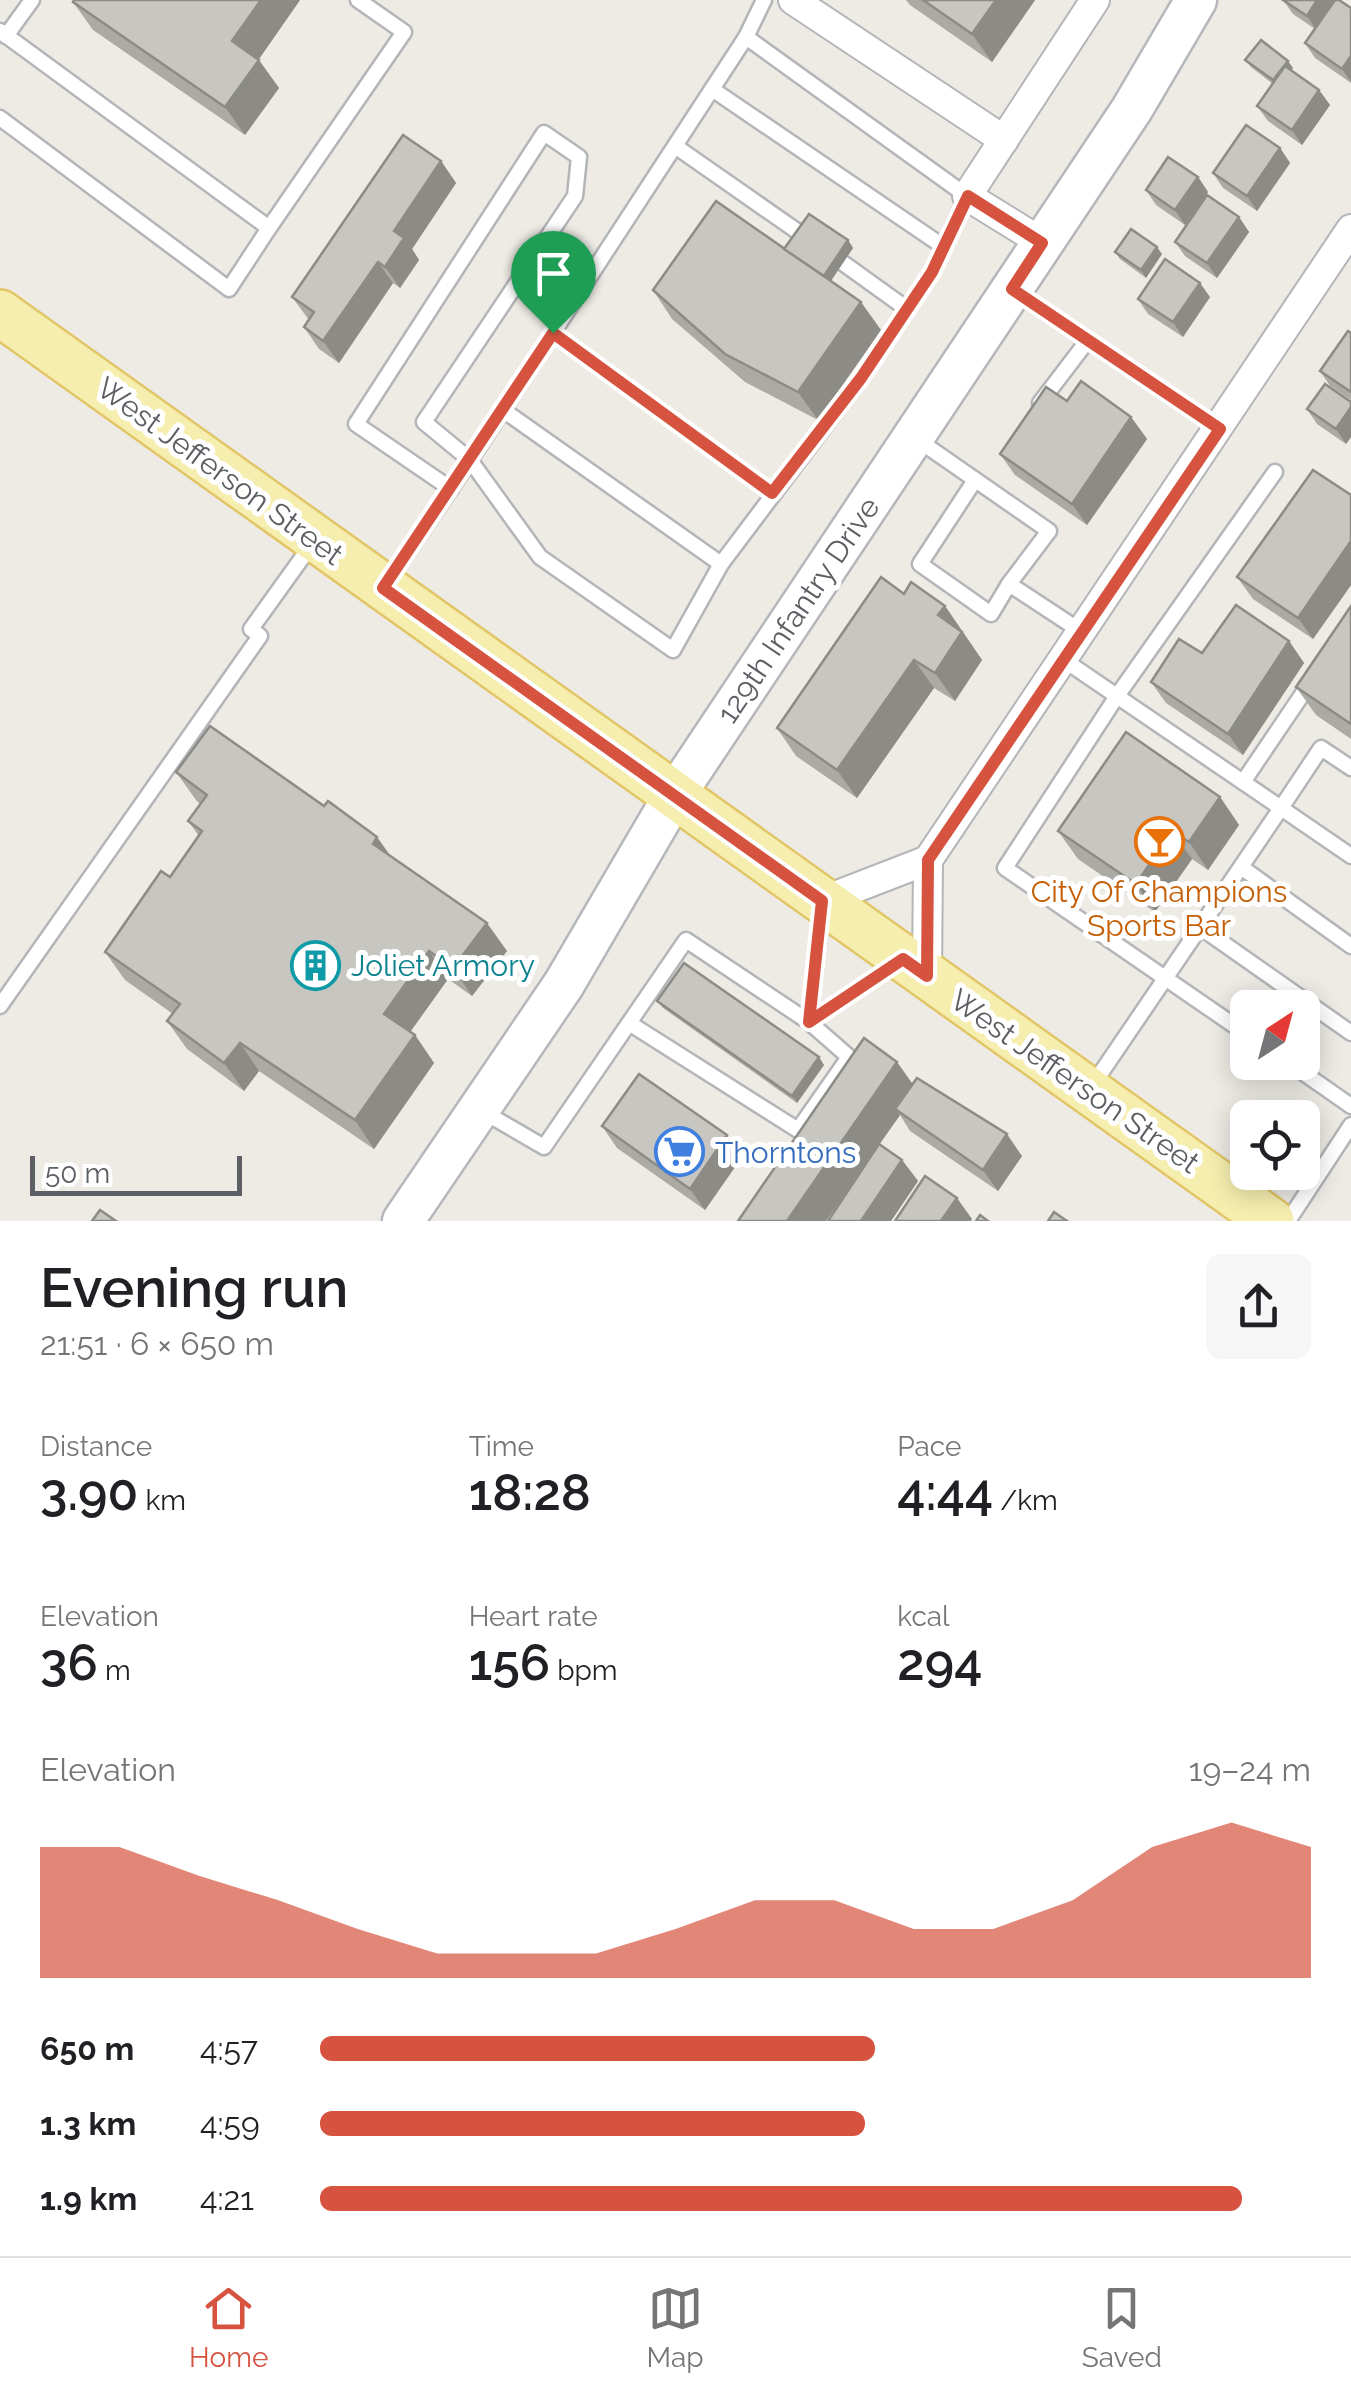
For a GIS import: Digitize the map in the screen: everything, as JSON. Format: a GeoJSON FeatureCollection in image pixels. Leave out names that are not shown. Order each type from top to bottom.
{"type":"FeatureCollection","features":[{"type":"Feature","properties":{"kind":"main road","name":"West Jefferson Street"},"geometry":{"type":"LineString","coordinates":[[0,314],[1271,1221]]}},
{"type":"Feature","properties":{"kind":"street"},"geometry":{"type":"LineString","coordinates":[[793,0],[1004,140]]}},
{"type":"Feature","properties":{"kind":"street"},"geometry":{"type":"LineString","coordinates":[[1042,243],[968,196],[1095,0]]}},
{"type":"Feature","properties":{"kind":"street","name":"129th Infantry Drive"},"geometry":{"type":"LineString","coordinates":[[403,1221],[564,984],[674,796],[1132,108],[1196,0]]}},
{"type":"Feature","properties":{"kind":"street"},"geometry":{"type":"LineString","coordinates":[[915,967],[928,860],[1349,237]]}},
{"type":"Feature","properties":{"kind":"street"},"geometry":{"type":"LineString","coordinates":[[822,901],[928,860]]}},
{"type":"Feature","properties":{"kind":"lane"},"geometry":{"type":"LineString","coordinates":[[32,0],[3,34],[270,228]]}},
{"type":"Feature","properties":{"kind":"lane"},"geometry":{"type":"LineString","coordinates":[[0,118],[229,290],[404,32],[358,0]]}},
{"type":"Feature","properties":{"kind":"lane"},"geometry":{"type":"LineString","coordinates":[[383,588],[712,89],[764,0]]}},
{"type":"Feature","properties":{"kind":"lane"},"geometry":{"type":"LineString","coordinates":[[451,489],[356,424],[544,133],[579,157],[575,196],[424,422],[470,460],[540,557],[673,650],[721,564],[908,309],[968,196],[746,36]]}},
{"type":"Feature","properties":{"kind":"lane"},"geometry":{"type":"LineString","coordinates":[[712,89],[944,247]]}},
{"type":"Feature","properties":{"kind":"lane"},"geometry":{"type":"LineString","coordinates":[[674,146],[804,236]]}},
{"type":"Feature","properties":{"kind":"lane"},"geometry":{"type":"LineString","coordinates":[[842,264],[908,309]]}},
{"type":"Feature","properties":{"kind":"lane"},"geometry":{"type":"LineString","coordinates":[[1012,289],[1220,429]]}},
{"type":"Feature","properties":{"kind":"lane"},"geometry":{"type":"LineString","coordinates":[[553,333],[772,493]]}},
{"type":"Feature","properties":{"kind":"lane"},"geometry":{"type":"LineString","coordinates":[[1034,411],[1088,340]]}},
{"type":"Feature","properties":{"kind":"lane"},"geometry":{"type":"LineString","coordinates":[[503,410],[721,564]]}},
{"type":"Feature","properties":{"kind":"lane"},"geometry":{"type":"LineString","coordinates":[[913,437],[975,480],[1049,532],[991,614],[920,564],[975,480]]}},
{"type":"Feature","properties":{"kind":"lane"},"geometry":{"type":"LineString","coordinates":[[1230,1022],[1005,868],[1118,696],[1274,472]]}},
{"type":"Feature","properties":{"kind":"lane"},"geometry":{"type":"LineString","coordinates":[[0,1006],[260,636],[250,629],[316,539]]}},
{"type":"Feature","properties":{"kind":"lane"},"geometry":{"type":"LineString","coordinates":[[1009,584],[1082,632]]}},
{"type":"Feature","properties":{"kind":"lane"},"geometry":{"type":"LineString","coordinates":[[1064,660],[1351,856]]}},
{"type":"Feature","properties":{"kind":"lane"},"geometry":{"type":"LineString","coordinates":[[1243,782],[1318,669]]}},
{"type":"Feature","properties":{"kind":"lane"},"geometry":{"type":"LineString","coordinates":[[1089,1091],[1321,748],[1351,768]]}},
{"type":"Feature","properties":{"kind":"lane"},"geometry":{"type":"LineString","coordinates":[[1241,867],[1351,946]]}},
{"type":"Feature","properties":{"kind":"lane"},"geometry":{"type":"LineString","coordinates":[[809,1022],[822,901]]}},
{"type":"Feature","properties":{"kind":"lane"},"geometry":{"type":"LineString","coordinates":[[1200,927],[1351,1033]]}},
{"type":"Feature","properties":{"kind":"lane"},"geometry":{"type":"LineString","coordinates":[[479,1110],[544,1147],[686,940],[809,1022],[849,1057],[798,1130],[630,1022]]}},
{"type":"Feature","properties":{"kind":"lane"},"geometry":{"type":"LineString","coordinates":[[809,1022],[915,967]]}},
{"type":"Feature","properties":{"kind":"lane"},"geometry":{"type":"LineString","coordinates":[[1314,1080],[1351,1106]]}},
{"type":"Feature","properties":{"kind":"lane"},"geometry":{"type":"LineString","coordinates":[[1288,1221],[1351,1125]]}},
{"type":"Feature","properties":{"kind":"building"},"geometry":{"type":"Polygon","coordinates":[[[74,0],[261,0],[232,41],[259,60],[225,107],[74,0]]]}},
{"type":"Feature","properties":{"kind":"building"},"geometry":{"type":"Polygon","coordinates":[[[923,0],[996,0],[972,34],[923,0]]]}},
{"type":"Feature","properties":{"kind":"building"},"geometry":{"type":"Polygon","coordinates":[[[1283,0],[1317,0],[1307,16],[1283,0]]]}},
{"type":"Feature","properties":{"kind":"building"},"geometry":{"type":"Polygon","coordinates":[[[1335,0],[1351,8],[1351,56],[1342,69],[1305,43],[1335,0]]]}},
{"type":"Feature","properties":{"kind":"building"},"geometry":{"type":"Polygon","coordinates":[[[1261,40],[1288,61],[1273,80],[1245,60],[1261,40]]]}},
{"type":"Feature","properties":{"kind":"building"},"geometry":{"type":"Polygon","coordinates":[[[1285,66],[1319,90],[1292,130],[1257,106],[1285,66]]]}},
{"type":"Feature","properties":{"kind":"building"},"geometry":{"type":"Polygon","coordinates":[[[1246,125],[1280,148],[1247,196],[1213,173],[1246,125]]]}},
{"type":"Feature","properties":{"kind":"building"},"geometry":{"type":"Polygon","coordinates":[[[403,135],[441,161],[394,231],[404,238],[385,267],[378,262],[323,341],[304,327],[314,312],[292,297],[403,135]]]}},
{"type":"Feature","properties":{"kind":"building"},"geometry":{"type":"Polygon","coordinates":[[[1168,157],[1198,177],[1175,210],[1146,190],[1168,157]]]}},
{"type":"Feature","properties":{"kind":"building"},"geometry":{"type":"Polygon","coordinates":[[[1207,195],[1239,217],[1207,263],[1175,242],[1207,195]]]}},
{"type":"Feature","properties":{"kind":"building"},"geometry":{"type":"Polygon","coordinates":[[[716,201],[861,302],[798,392],[725,354],[653,290],[716,201]]]}},
{"type":"Feature","properties":{"kind":"building"},"geometry":{"type":"Polygon","coordinates":[[[809,214],[848,240],[824,276],[784,249],[809,214]]]}},
{"type":"Feature","properties":{"kind":"building"},"geometry":{"type":"Polygon","coordinates":[[[1131,229],[1157,247],[1141,270],[1115,252],[1131,229]]]}},
{"type":"Feature","properties":{"kind":"building"},"geometry":{"type":"Polygon","coordinates":[[[1165,259],[1200,283],[1173,322],[1138,299],[1165,259]]]}},
{"type":"Feature","properties":{"kind":"building"},"geometry":{"type":"Polygon","coordinates":[[[1348,331],[1351,333],[1351,392],[1320,371],[1348,331]]]}},
{"type":"Feature","properties":{"kind":"building"},"geometry":{"type":"Polygon","coordinates":[[[1081,381],[1131,417],[1072,504],[1000,454],[1046,387],[1067,401],[1081,381]]]}},
{"type":"Feature","properties":{"kind":"building"},"geometry":{"type":"Polygon","coordinates":[[[1325,384],[1351,402],[1336,429],[1307,409],[1325,384]]]}},
{"type":"Feature","properties":{"kind":"building"},"geometry":{"type":"Polygon","coordinates":[[[1313,470],[1351,495],[1351,541],[1298,618],[1237,577],[1313,470]]]}},
{"type":"Feature","properties":{"kind":"building"},"geometry":{"type":"Polygon","coordinates":[[[881,577],[904,594],[911,582],[945,606],[938,615],[962,632],[935,673],[914,660],[837,770],[777,728],[881,577]]]}},
{"type":"Feature","properties":{"kind":"building"},"geometry":{"type":"Polygon","coordinates":[[[1236,605],[1289,641],[1228,734],[1151,682],[1179,639],[1202,653],[1236,605]]]}},
{"type":"Feature","properties":{"kind":"building"},"geometry":{"type":"Polygon","coordinates":[[[1351,606],[1351,724],[1296,687],[1351,606]]]}},
{"type":"Feature","properties":{"kind":"building","name":"Joliet Armory"},"geometry":{"type":"Polygon","coordinates":[[[210,726],[324,806],[328,801],[377,837],[373,844],[487,923],[453,968],[429,951],[384,1014],[415,1035],[355,1120],[240,1043],[224,1063],[167,1021],[180,1004],[105,952],[161,871],[170,877],[202,831],[188,821],[207,795],[176,772],[210,726]]]}},
{"type":"Feature","properties":{"kind":"building","name":"City Of Champions Sports Bar"},"geometry":{"type":"Polygon","coordinates":[[[1126,732],[1220,797],[1189,842],[1172,831],[1136,884],[1058,831],[1126,732]]]}},
{"type":"Feature","properties":{"kind":"building","name":"Thorntons"},"geometry":{"type":"Polygon","coordinates":[[[684,963],[819,1057],[792,1096],[657,1001],[684,963]]]}},
{"type":"Feature","properties":{"kind":"building"},"geometry":{"type":"Polygon","coordinates":[[[864,1038],[897,1062],[787,1221],[738,1221],[864,1038]]]}},
{"type":"Feature","properties":{"kind":"building","name":"Thorntons"},"geometry":{"type":"Polygon","coordinates":[[[639,1074],[727,1135],[690,1189],[602,1126],[639,1074]]]}},
{"type":"Feature","properties":{"kind":"building"},"geometry":{"type":"Polygon","coordinates":[[[917,1078],[1007,1134],[983,1170],[895,1109],[917,1078]]]}},
{"type":"Feature","properties":{"kind":"building"},"geometry":{"type":"Polygon","coordinates":[[[879,1144],[902,1160],[861,1221],[828,1221],[879,1144]]]}},
{"type":"Feature","properties":{"kind":"building"},"geometry":{"type":"Polygon","coordinates":[[[925,1176],[957,1198],[941,1221],[895,1221],[925,1176]]]}},
{"type":"Feature","properties":{"kind":"building"},"geometry":{"type":"Polygon","coordinates":[[[100,1210],[116,1221],[92,1221],[100,1210]]]}},
{"type":"Feature","properties":{"kind":"building"},"geometry":{"type":"Polygon","coordinates":[[[1054,1212],[1067,1221],[1048,1221],[1054,1212]]]}},
{"type":"Feature","properties":{"kind":"place","name":"City Of Champions Sports Bar"},"geometry":{"type":"Point","coordinates":[1159,842]}},
{"type":"Feature","properties":{"kind":"place","name":"Joliet Armory"},"geometry":{"type":"Point","coordinates":[316,965]}},
{"type":"Feature","properties":{"kind":"place","name":"Thorntons"},"geometry":{"type":"Point","coordinates":[680,1152]}},
{"type":"Feature","properties":{"kind":"route"},"geometry":{"type":"LineString","coordinates":[[968,196],[1042,243],[1012,289],[1220,429],[928,860],[927,976],[903,959],[809,1022],[822,901],[383,588],[553,333],[772,493],[861,378],[932,272],[968,196]]}}]}
